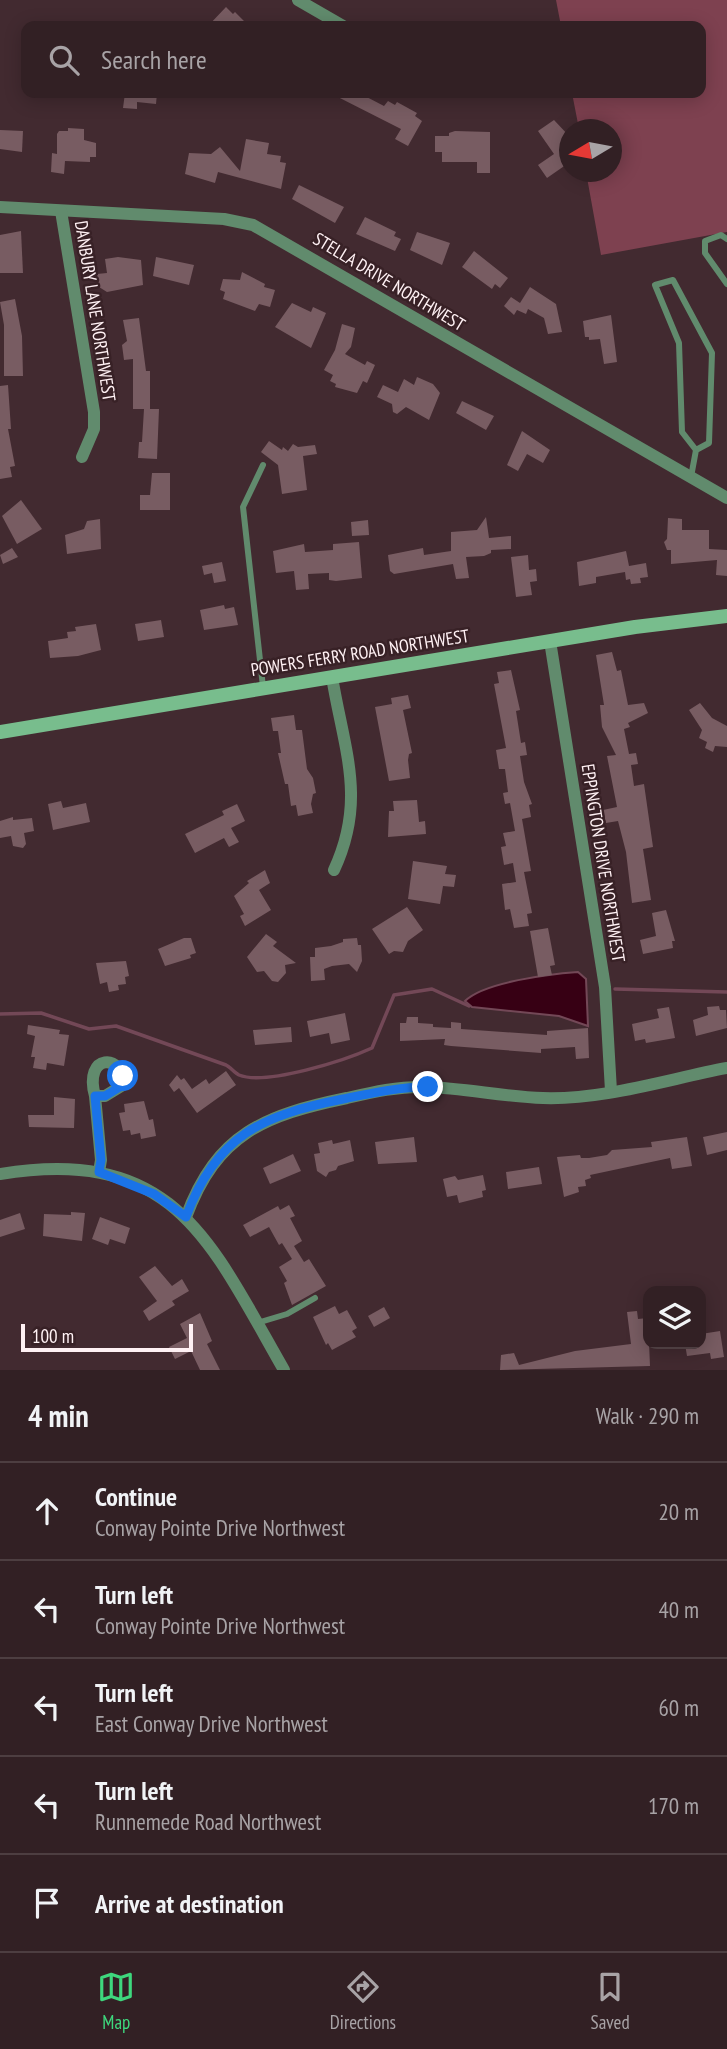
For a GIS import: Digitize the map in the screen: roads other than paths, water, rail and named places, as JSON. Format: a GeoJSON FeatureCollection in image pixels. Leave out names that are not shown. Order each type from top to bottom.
{"type":"FeatureCollection","features":[{"type":"Feature","properties":{"kind":"street"},"geometry":{"type":"LineString","coordinates":[[298,0],[334,21]]}},
{"type":"Feature","properties":{"kind":"street","name":"STELLA DRIVE NORTHWEST"},"geometry":{"type":"LineString","coordinates":[[0,207],[224,219],[253,225],[285,241],[690,479],[727,498]]}},
{"type":"Feature","properties":{"kind":"street","name":"DANBURY LANE NORTHWEST"},"geometry":{"type":"LineString","coordinates":[[61,211],[94,412],[94,429],[82,457]]}},
{"type":"Feature","properties":{"kind":"street","name":"POWERS FERRY ROAD NORTHWEST"},"geometry":{"type":"LineString","coordinates":[[0,733],[550,641],[727,616]]}},
{"type":"Feature","properties":{"kind":"street","name":"EPPINGTON DRIVE NORTHWEST"},"geometry":{"type":"LineString","coordinates":[[550,641],[605,987],[611,1091]]}},
{"type":"Feature","properties":{"kind":"street"},"geometry":{"type":"LineString","coordinates":[[332,677],[350,771],[353,810],[347,842],[334,870]]}},
{"type":"Feature","properties":{"kind":"street"},"geometry":{"type":"LineString","coordinates":[[186,1217],[201,1181],[227,1148],[258,1125],[293,1109],[408,1087],[544,1098],[611,1091],[727,1068]]}},
{"type":"Feature","properties":{"kind":"street"},"geometry":{"type":"LineString","coordinates":[[95,1096],[101,1160],[99,1172]]}},
{"type":"Feature","properties":{"kind":"street"},"geometry":{"type":"LineString","coordinates":[[0,1174],[43,1167],[99,1172],[154,1194],[186,1217],[201,1233],[284,1370]]}},
{"type":"Feature","properties":{"kind":"lane"},"geometry":{"type":"LineString","coordinates":[[727,239],[721,234],[712,235],[705,241],[705,253],[727,284]]}},
{"type":"Feature","properties":{"kind":"lane"},"geometry":{"type":"LineString","coordinates":[[690,479],[696,450],[682,432],[679,343],[656,285],[673,280],[712,353],[709,443],[696,450]]}},
{"type":"Feature","properties":{"kind":"lane"},"geometry":{"type":"LineString","coordinates":[[262,465],[243,507],[264,689]]}},
{"type":"Feature","properties":{"kind":"lane"},"geometry":{"type":"LineString","coordinates":[[257,1323],[287,1314],[315,1298]]}},
{"type":"Feature","properties":{"kind":"waterway"},"geometry":{"type":"LineString","coordinates":[[0,1014],[41,1013],[89,1029],[116,1026],[226,1065],[239,1075],[268,1077],[306,1070],[372,1048],[394,995],[432,989],[469,1006]]}},
{"type":"Feature","properties":{"kind":"waterway"},"geometry":{"type":"LineString","coordinates":[[615,989],[727,992]]}}]}
